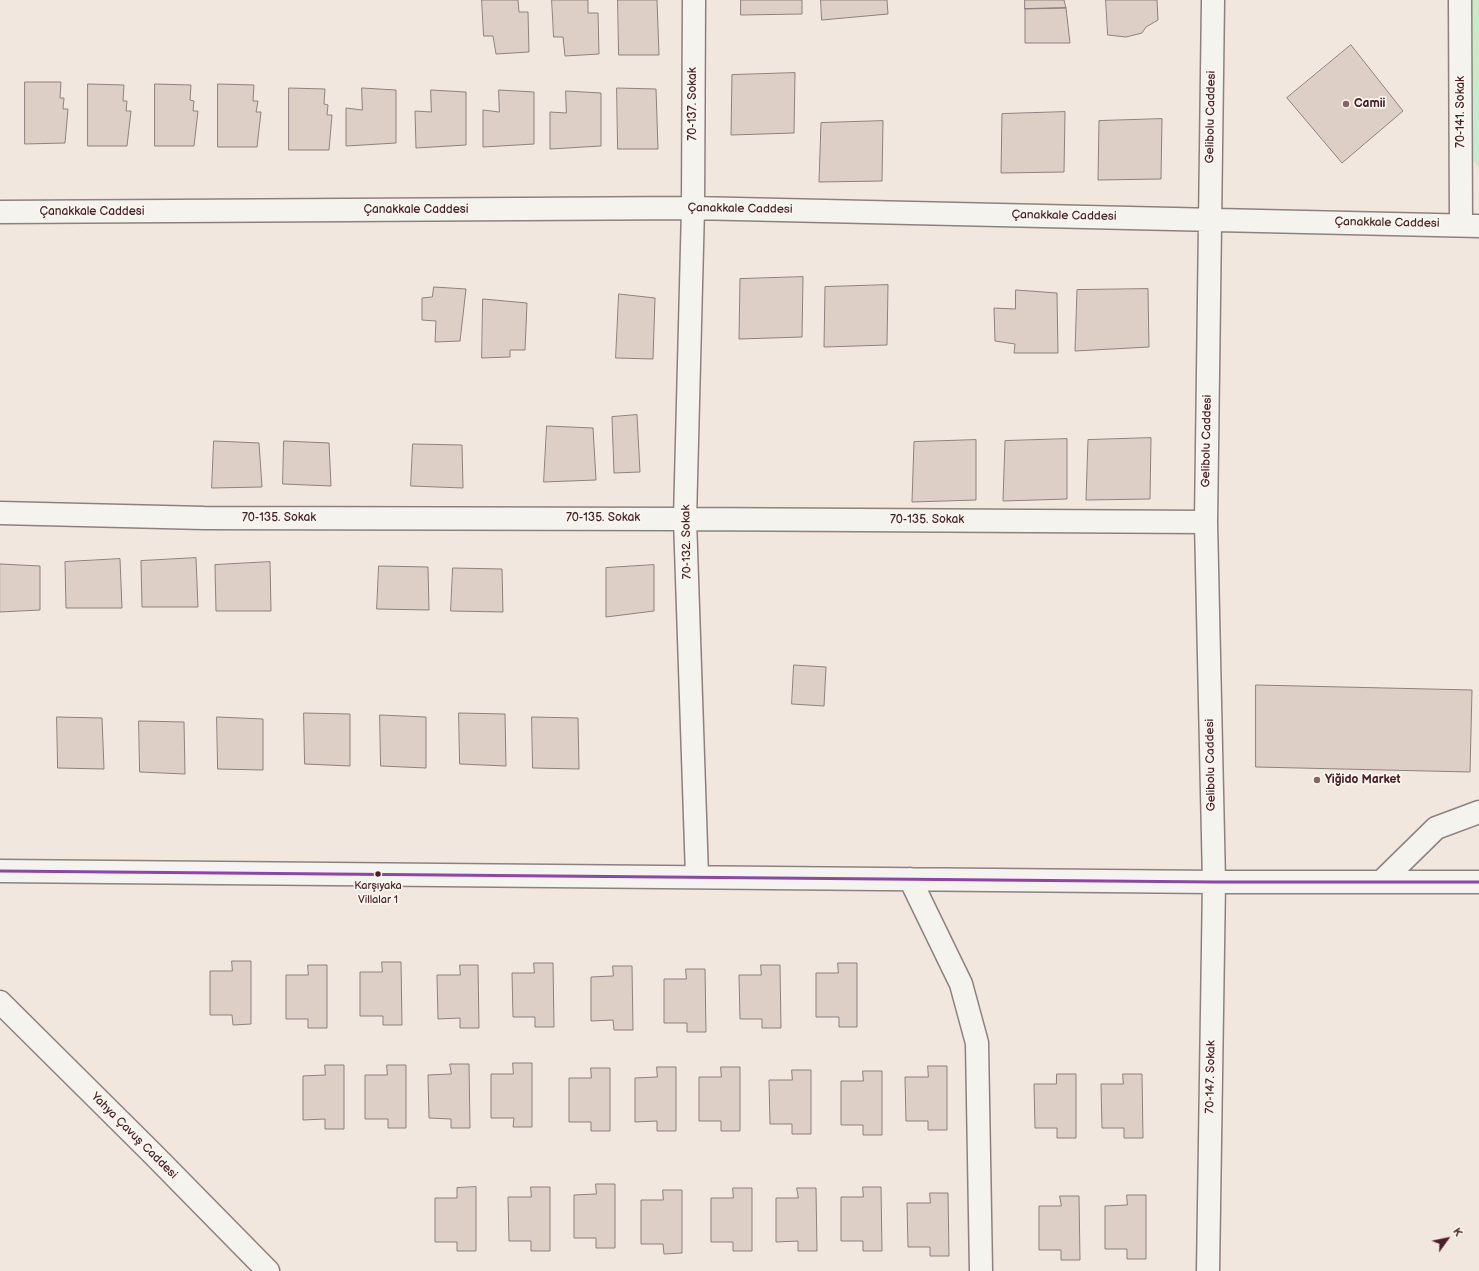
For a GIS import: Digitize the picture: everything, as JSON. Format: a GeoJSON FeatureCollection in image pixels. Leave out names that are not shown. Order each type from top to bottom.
{"type":"FeatureCollection","features":[{"type":"Feature","properties":{"kind":"street","name":"70-137. Sokak"},"geometry":{"type":"LineString","coordinates":[[693,208],[694,0]]}},
{"type":"Feature","properties":{"kind":"street","name":"Gelibolu Caddesi"},"geometry":{"type":"LineString","coordinates":[[1213,0],[1206,522],[1214,882]]}},
{"type":"Feature","properties":{"kind":"street","name":"70-141. Sokak"},"geometry":{"type":"LineString","coordinates":[[1460,0],[1470,225]]}},
{"type":"Feature","properties":{"kind":"street","name":"Çanakkale Caddesi"},"geometry":{"type":"LineString","coordinates":[[0,212],[693,208],[1470,225]]}},
{"type":"Feature","properties":{"kind":"street","name":"70-132. Sokak"},"geometry":{"type":"LineString","coordinates":[[693,208],[685,519],[697,876]]}},
{"type":"Feature","properties":{"kind":"street","name":"70-135. Sokak"},"geometry":{"type":"LineString","coordinates":[[0,513],[204,518],[1206,522]]}},
{"type":"Feature","properties":{"kind":"street"},"geometry":{"type":"LineString","coordinates":[[1381,882],[1436,828],[1479,812]]}},
{"type":"Feature","properties":{"kind":"street"},"geometry":{"type":"LineString","coordinates":[[0,870],[1214,882],[1479,882]]}},
{"type":"Feature","properties":{"kind":"street"},"geometry":{"type":"LineString","coordinates":[[910,879],[961,984],[977,1043],[981,1271]]}},
{"type":"Feature","properties":{"kind":"street","name":"70-147. Sokak"},"geometry":{"type":"LineString","coordinates":[[1208,1271],[1214,882]]}},
{"type":"Feature","properties":{"kind":"street","name":"Yahya Çavuş Caddesi"},"geometry":{"type":"LineString","coordinates":[[0,1002],[268,1271]]}},
{"type":"Feature","properties":{"kind":"green space"},"geometry":{"type":"Polygon","coordinates":[[[1472,0],[1479,0],[1479,169],[1471,157],[1472,0]]]}},
{"type":"Feature","properties":{"kind":"building"},"geometry":{"type":"Polygon","coordinates":[[[482,0],[518,0],[519,12],[528,12],[529,52],[496,54],[493,36],[484,36],[482,0]]]}},
{"type":"Feature","properties":{"kind":"building"},"geometry":{"type":"Polygon","coordinates":[[[552,0],[588,0],[588,13],[598,13],[599,54],[565,56],[563,37],[554,37],[552,0]]]}},
{"type":"Feature","properties":{"kind":"building"},"geometry":{"type":"Polygon","coordinates":[[[618,0],[657,0],[659,55],[619,55],[618,0]]]}},
{"type":"Feature","properties":{"kind":"building"},"geometry":{"type":"Polygon","coordinates":[[[741,0],[802,0],[802,14],[741,15],[741,0]]]}},
{"type":"Feature","properties":{"kind":"building"},"geometry":{"type":"Polygon","coordinates":[[[821,0],[887,0],[888,14],[822,20],[821,0]]]}},
{"type":"Feature","properties":{"kind":"building"},"geometry":{"type":"Polygon","coordinates":[[[1025,0],[1064,0],[1066,8],[1025,9],[1025,0]]]}},
{"type":"Feature","properties":{"kind":"building"},"geometry":{"type":"Polygon","coordinates":[[[1106,0],[1157,0],[1158,20],[1146,27],[1142,33],[1126,37],[1108,35],[1106,0]]]}},
{"type":"Feature","properties":{"kind":"building"},"geometry":{"type":"Polygon","coordinates":[[[1066,8],[1070,43],[1025,43],[1025,9],[1066,8]]]}},
{"type":"Feature","properties":{"kind":"building","name":"Camii"},"geometry":{"type":"Polygon","coordinates":[[[1351,45],[1403,111],[1342,163],[1287,98],[1351,45]]]}},
{"type":"Feature","properties":{"kind":"building"},"geometry":{"type":"Polygon","coordinates":[[[795,73],[794,133],[731,135],[732,75],[795,73]]]}},
{"type":"Feature","properties":{"kind":"building"},"geometry":{"type":"Polygon","coordinates":[[[25,82],[61,82],[60,98],[64,98],[63,109],[68,109],[65,143],[25,144],[25,82]]]}},
{"type":"Feature","properties":{"kind":"building"},"geometry":{"type":"Polygon","coordinates":[[[88,84],[124,85],[123,101],[127,101],[126,111],[131,111],[127,146],[88,146],[88,84]]]}},
{"type":"Feature","properties":{"kind":"building"},"geometry":{"type":"Polygon","coordinates":[[[155,84],[191,85],[190,100],[194,101],[193,111],[198,111],[194,146],[155,146],[155,84]]]}},
{"type":"Feature","properties":{"kind":"building"},"geometry":{"type":"Polygon","coordinates":[[[218,84],[254,85],[253,101],[258,101],[256,112],[261,112],[257,147],[218,147],[218,84]]]}},
{"type":"Feature","properties":{"kind":"building"},"geometry":{"type":"Polygon","coordinates":[[[289,88],[325,89],[324,104],[328,105],[327,115],[332,115],[329,150],[289,150],[289,88]]]}},
{"type":"Feature","properties":{"kind":"building"},"geometry":{"type":"Polygon","coordinates":[[[362,88],[396,90],[396,143],[346,146],[346,108],[362,110],[362,88]]]}},
{"type":"Feature","properties":{"kind":"building"},"geometry":{"type":"Polygon","coordinates":[[[617,88],[656,89],[658,149],[618,149],[617,88]]]}},
{"type":"Feature","properties":{"kind":"building"},"geometry":{"type":"Polygon","coordinates":[[[431,90],[466,92],[466,145],[416,148],[415,111],[431,112],[431,90]]]}},
{"type":"Feature","properties":{"kind":"building"},"geometry":{"type":"Polygon","coordinates":[[[499,90],[534,92],[534,144],[483,147],[483,110],[499,112],[499,90]]]}},
{"type":"Feature","properties":{"kind":"building"},"geometry":{"type":"Polygon","coordinates":[[[566,91],[601,93],[601,146],[550,149],[550,112],[566,113],[566,91]]]}},
{"type":"Feature","properties":{"kind":"building"},"geometry":{"type":"Polygon","coordinates":[[[1065,112],[1064,172],[1001,173],[1002,114],[1065,112]]]}},
{"type":"Feature","properties":{"kind":"building"},"geometry":{"type":"Polygon","coordinates":[[[1162,119],[1161,179],[1098,180],[1099,121],[1162,119]]]}},
{"type":"Feature","properties":{"kind":"building"},"geometry":{"type":"Polygon","coordinates":[[[883,121],[882,181],[819,182],[821,123],[883,121]]]}},
{"type":"Feature","properties":{"kind":"building"},"geometry":{"type":"Polygon","coordinates":[[[803,277],[802,337],[739,339],[740,279],[803,277]]]}},
{"type":"Feature","properties":{"kind":"building"},"geometry":{"type":"Polygon","coordinates":[[[888,285],[887,345],[824,347],[825,287],[888,285]]]}},
{"type":"Feature","properties":{"kind":"building"},"geometry":{"type":"Polygon","coordinates":[[[434,287],[466,289],[460,341],[435,342],[436,321],[422,320],[422,298],[432,297],[434,287]]]}},
{"type":"Feature","properties":{"kind":"building"},"geometry":{"type":"Polygon","coordinates":[[[1148,289],[1149,347],[1075,351],[1077,290],[1148,289]]]}},
{"type":"Feature","properties":{"kind":"building"},"geometry":{"type":"Polygon","coordinates":[[[1016,290],[1057,293],[1058,353],[1014,353],[1015,344],[995,341],[994,308],[1015,309],[1016,290]]]}},
{"type":"Feature","properties":{"kind":"building"},"geometry":{"type":"Polygon","coordinates":[[[619,294],[655,298],[653,359],[616,358],[619,294]]]}},
{"type":"Feature","properties":{"kind":"building"},"geometry":{"type":"Polygon","coordinates":[[[483,299],[527,303],[525,350],[510,350],[510,357],[482,358],[483,299]]]}},
{"type":"Feature","properties":{"kind":"building"},"geometry":{"type":"Polygon","coordinates":[[[637,415],[640,472],[614,473],[612,417],[637,415]]]}},
{"type":"Feature","properties":{"kind":"building"},"geometry":{"type":"Polygon","coordinates":[[[547,426],[593,428],[596,480],[544,482],[547,426]]]}},
{"type":"Feature","properties":{"kind":"building"},"geometry":{"type":"Polygon","coordinates":[[[1151,438],[1150,499],[1086,500],[1088,440],[1151,438]]]}},
{"type":"Feature","properties":{"kind":"building"},"geometry":{"type":"Polygon","coordinates":[[[1067,439],[1067,499],[1003,501],[1005,441],[1067,439]]]}},
{"type":"Feature","properties":{"kind":"building"},"geometry":{"type":"Polygon","coordinates":[[[976,440],[976,500],[912,502],[914,442],[976,440]]]}},
{"type":"Feature","properties":{"kind":"building"},"geometry":{"type":"Polygon","coordinates":[[[214,441],[259,443],[262,487],[212,488],[214,441]]]}},
{"type":"Feature","properties":{"kind":"building"},"geometry":{"type":"Polygon","coordinates":[[[284,441],[329,443],[331,486],[283,484],[284,441]]]}},
{"type":"Feature","properties":{"kind":"building"},"geometry":{"type":"Polygon","coordinates":[[[413,444],[462,445],[463,488],[411,486],[413,444]]]}},
{"type":"Feature","properties":{"kind":"building"},"geometry":{"type":"Polygon","coordinates":[[[196,558],[198,607],[142,607],[141,561],[196,558]]]}},
{"type":"Feature","properties":{"kind":"building"},"geometry":{"type":"Polygon","coordinates":[[[120,559],[122,608],[66,608],[65,562],[120,559]]]}},
{"type":"Feature","properties":{"kind":"building"},"geometry":{"type":"Polygon","coordinates":[[[270,562],[271,611],[216,611],[215,565],[270,562]]]}},
{"type":"Feature","properties":{"kind":"building"},"geometry":{"type":"Polygon","coordinates":[[[0,564],[40,566],[40,610],[0,612],[0,564]]]}},
{"type":"Feature","properties":{"kind":"building"},"geometry":{"type":"Polygon","coordinates":[[[654,565],[654,611],[606,617],[606,568],[654,565]]]}},
{"type":"Feature","properties":{"kind":"building"},"geometry":{"type":"Polygon","coordinates":[[[379,566],[428,567],[429,610],[377,609],[379,566]]]}},
{"type":"Feature","properties":{"kind":"building"},"geometry":{"type":"Polygon","coordinates":[[[453,568],[502,569],[503,612],[451,611],[453,568]]]}},
{"type":"Feature","properties":{"kind":"building"},"geometry":{"type":"Polygon","coordinates":[[[794,665],[826,667],[824,706],[792,704],[794,665]]]}},
{"type":"Feature","properties":{"kind":"building"},"geometry":{"type":"Polygon","coordinates":[[[1256,685],[1472,690],[1470,772],[1256,767],[1256,685]]]}},
{"type":"Feature","properties":{"kind":"building"},"geometry":{"type":"Polygon","coordinates":[[[304,713],[350,714],[350,766],[305,764],[304,713]]]}},
{"type":"Feature","properties":{"kind":"building"},"geometry":{"type":"Polygon","coordinates":[[[459,713],[505,714],[506,766],[460,764],[459,713]]]}},
{"type":"Feature","properties":{"kind":"building"},"geometry":{"type":"Polygon","coordinates":[[[380,715],[426,717],[426,768],[381,766],[380,715]]]}},
{"type":"Feature","properties":{"kind":"building"},"geometry":{"type":"Polygon","coordinates":[[[57,717],[102,718],[104,769],[58,768],[57,717]]]}},
{"type":"Feature","properties":{"kind":"building"},"geometry":{"type":"Polygon","coordinates":[[[217,717],[263,719],[263,770],[218,769],[217,717]]]}},
{"type":"Feature","properties":{"kind":"building"},"geometry":{"type":"Polygon","coordinates":[[[532,717],[578,718],[579,769],[533,768],[532,717]]]}},
{"type":"Feature","properties":{"kind":"building"},"geometry":{"type":"Polygon","coordinates":[[[139,721],[184,722],[185,774],[140,772],[139,721]]]}},
{"type":"Feature","properties":{"kind":"building"},"geometry":{"type":"Polygon","coordinates":[[[232,961],[251,961],[251,1024],[233,1025],[232,1015],[210,1015],[210,971],[232,971],[232,961]]]}},
{"type":"Feature","properties":{"kind":"building"},"geometry":{"type":"Polygon","coordinates":[[[382,962],[401,962],[402,1025],[383,1025],[383,1016],[360,1016],[360,972],[382,972],[382,962]]]}},
{"type":"Feature","properties":{"kind":"building"},"geometry":{"type":"Polygon","coordinates":[[[534,963],[553,963],[554,1027],[535,1027],[535,1017],[513,1017],[512,973],[534,973],[534,963]]]}},
{"type":"Feature","properties":{"kind":"building"},"geometry":{"type":"Polygon","coordinates":[[[838,963],[857,963],[857,1027],[839,1027],[839,1017],[816,1017],[816,973],[838,973],[838,963]]]}},
{"type":"Feature","properties":{"kind":"building"},"geometry":{"type":"Polygon","coordinates":[[[308,965],[327,965],[327,1028],[308,1028],[308,1019],[286,1019],[286,975],[308,975],[308,965]]]}},
{"type":"Feature","properties":{"kind":"building"},"geometry":{"type":"Polygon","coordinates":[[[460,965],[478,965],[479,1028],[460,1028],[460,1018],[438,1019],[437,975],[460,975],[460,965]]]}},
{"type":"Feature","properties":{"kind":"building"},"geometry":{"type":"Polygon","coordinates":[[[761,965],[780,965],[781,1028],[762,1028],[762,1019],[740,1019],[739,975],[761,975],[761,965]]]}},
{"type":"Feature","properties":{"kind":"building"},"geometry":{"type":"Polygon","coordinates":[[[613,966],[632,966],[633,1030],[614,1030],[613,1020],[591,1021],[591,977],[613,976],[613,966]]]}},
{"type":"Feature","properties":{"kind":"building"},"geometry":{"type":"Polygon","coordinates":[[[686,969],[705,969],[706,1032],[687,1032],[687,1023],[664,1023],[664,979],[686,979],[686,969]]]}},
{"type":"Feature","properties":{"kind":"building"},"geometry":{"type":"Polygon","coordinates":[[[513,1063],[532,1063],[532,1127],[513,1127],[514,1118],[491,1118],[491,1074],[513,1074],[513,1063]]]}},
{"type":"Feature","properties":{"kind":"building"},"geometry":{"type":"Polygon","coordinates":[[[450,1064],[469,1064],[470,1128],[451,1128],[451,1119],[429,1118],[428,1075],[451,1074],[450,1064]]]}},
{"type":"Feature","properties":{"kind":"building"},"geometry":{"type":"Polygon","coordinates":[[[325,1065],[344,1065],[344,1129],[325,1129],[325,1119],[303,1120],[303,1076],[325,1075],[325,1065]]]}},
{"type":"Feature","properties":{"kind":"building"},"geometry":{"type":"Polygon","coordinates":[[[387,1065],[406,1065],[406,1128],[388,1128],[388,1119],[365,1119],[365,1075],[387,1075],[387,1065]]]}},
{"type":"Feature","properties":{"kind":"building"},"geometry":{"type":"Polygon","coordinates":[[[928,1066],[947,1066],[947,1130],[928,1130],[928,1121],[906,1121],[905,1077],[928,1077],[928,1066]]]}},
{"type":"Feature","properties":{"kind":"building"},"geometry":{"type":"Polygon","coordinates":[[[657,1067],[676,1067],[676,1131],[657,1131],[657,1121],[635,1122],[635,1078],[657,1077],[657,1067]]]}},
{"type":"Feature","properties":{"kind":"building"},"geometry":{"type":"Polygon","coordinates":[[[721,1067],[740,1067],[740,1131],[721,1131],[721,1121],[699,1121],[699,1077],[721,1077],[721,1067]]]}},
{"type":"Feature","properties":{"kind":"building"},"geometry":{"type":"Polygon","coordinates":[[[591,1068],[610,1068],[610,1131],[591,1131],[591,1122],[569,1122],[569,1078],[591,1078],[591,1068]]]}},
{"type":"Feature","properties":{"kind":"building"},"geometry":{"type":"Polygon","coordinates":[[[792,1070],[811,1070],[811,1134],[792,1134],[792,1124],[770,1124],[769,1080],[792,1080],[792,1070]]]}},
{"type":"Feature","properties":{"kind":"building"},"geometry":{"type":"Polygon","coordinates":[[[863,1071],[882,1071],[882,1135],[863,1135],[863,1125],[841,1125],[841,1081],[863,1081],[863,1071]]]}},
{"type":"Feature","properties":{"kind":"building"},"geometry":{"type":"Polygon","coordinates":[[[1057,1074],[1076,1074],[1076,1138],[1057,1138],[1057,1128],[1035,1128],[1034,1084],[1056,1084],[1057,1074]]]}},
{"type":"Feature","properties":{"kind":"building"},"geometry":{"type":"Polygon","coordinates":[[[1123,1074],[1142,1074],[1143,1138],[1124,1138],[1124,1128],[1102,1128],[1101,1084],[1123,1084],[1123,1074]]]}},
{"type":"Feature","properties":{"kind":"building"},"geometry":{"type":"Polygon","coordinates":[[[596,1184],[615,1184],[615,1248],[596,1248],[596,1238],[574,1238],[574,1195],[596,1194],[596,1184]]]}},
{"type":"Feature","properties":{"kind":"building"},"geometry":{"type":"Polygon","coordinates":[[[476,1187],[476,1251],[457,1251],[457,1242],[435,1242],[435,1198],[457,1198],[457,1188],[476,1187]]]}},
{"type":"Feature","properties":{"kind":"building"},"geometry":{"type":"Polygon","coordinates":[[[531,1187],[550,1187],[550,1251],[531,1251],[531,1241],[509,1241],[508,1197],[531,1197],[531,1187]]]}},
{"type":"Feature","properties":{"kind":"building"},"geometry":{"type":"Polygon","coordinates":[[[863,1187],[881,1187],[882,1251],[863,1251],[863,1241],[841,1241],[841,1197],[863,1197],[863,1187]]]}},
{"type":"Feature","properties":{"kind":"building"},"geometry":{"type":"Polygon","coordinates":[[[733,1188],[752,1188],[752,1251],[733,1251],[733,1242],[711,1242],[711,1198],[733,1198],[733,1188]]]}},
{"type":"Feature","properties":{"kind":"building"},"geometry":{"type":"Polygon","coordinates":[[[797,1188],[816,1188],[817,1251],[798,1251],[798,1241],[776,1242],[776,1198],[798,1198],[797,1188]]]}},
{"type":"Feature","properties":{"kind":"building"},"geometry":{"type":"Polygon","coordinates":[[[663,1190],[682,1190],[682,1253],[664,1254],[663,1244],[641,1244],[641,1200],[663,1200],[663,1190]]]}},
{"type":"Feature","properties":{"kind":"building"},"geometry":{"type":"Polygon","coordinates":[[[930,1193],[948,1193],[949,1256],[930,1256],[930,1247],[908,1247],[907,1203],[930,1203],[930,1193]]]}},
{"type":"Feature","properties":{"kind":"building"},"geometry":{"type":"Polygon","coordinates":[[[1127,1195],[1146,1195],[1146,1259],[1127,1259],[1127,1249],[1105,1249],[1105,1206],[1127,1205],[1127,1195]]]}},
{"type":"Feature","properties":{"kind":"building"},"geometry":{"type":"Polygon","coordinates":[[[1060,1196],[1079,1196],[1080,1260],[1061,1260],[1061,1250],[1039,1250],[1039,1206],[1061,1206],[1060,1196]]]}},
{"type":"Feature","properties":{"kind":"transit line"},"geometry":{"type":"LineString","coordinates":[[0,871],[1214,882],[1479,882]]}},
{"type":"Feature","properties":{"kind":"place","name":"Camii"},"geometry":{"type":"Point","coordinates":[1346,104]}},
{"type":"Feature","properties":{"kind":"place","name":"Yiğido Market"},"geometry":{"type":"Point","coordinates":[1317,780]}},
{"type":"Feature","properties":{"kind":"place","name":"Karşıyaka Villalar 1"},"geometry":{"type":"Point","coordinates":[378,874]}}]}
